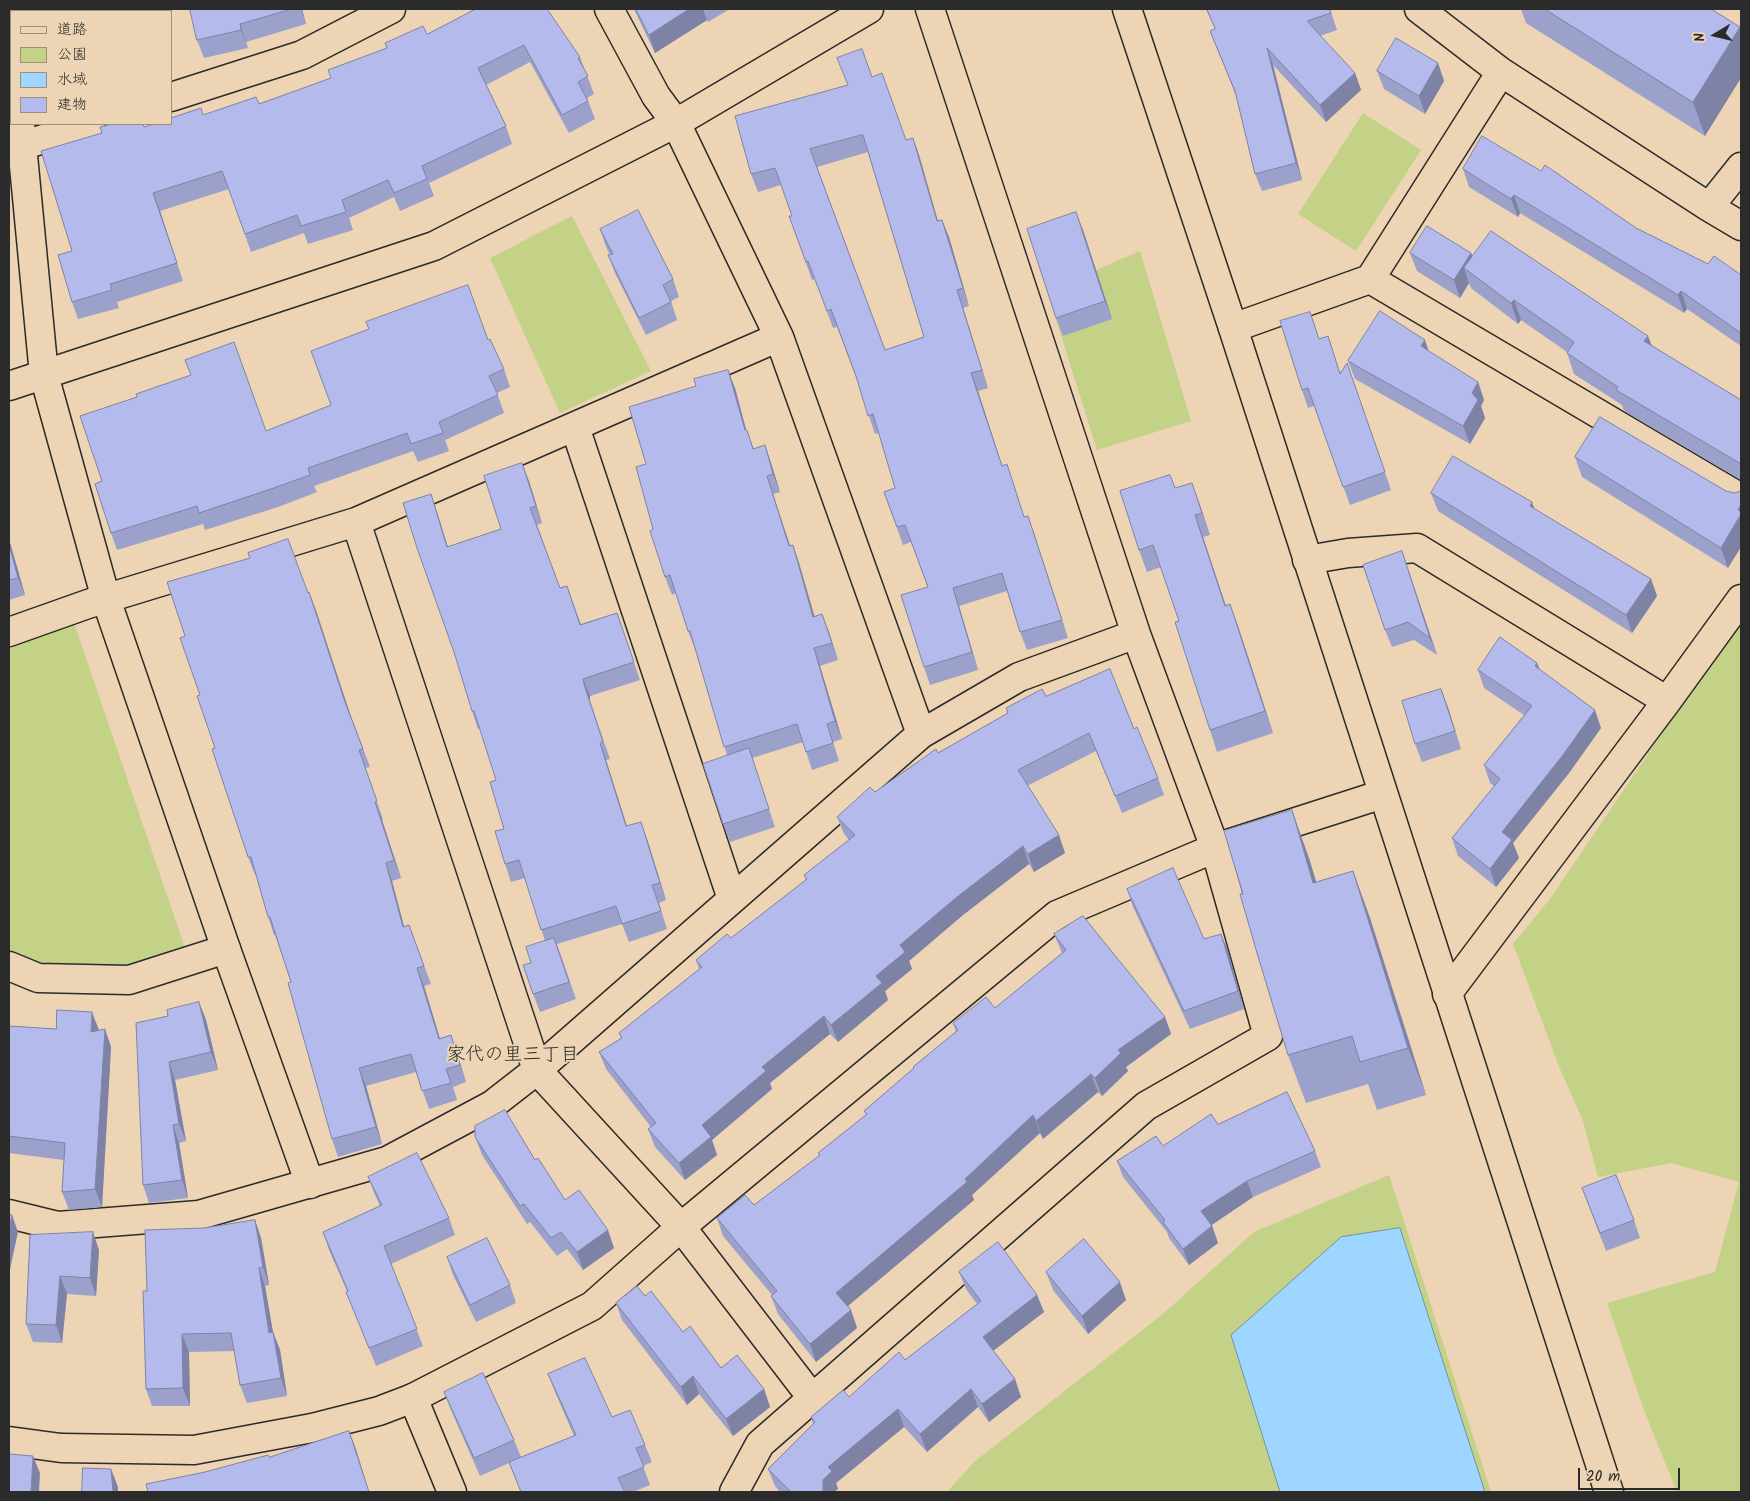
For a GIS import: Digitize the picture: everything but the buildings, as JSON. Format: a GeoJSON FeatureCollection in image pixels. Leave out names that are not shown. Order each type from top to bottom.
{"type":"FeatureCollection","features":[{"type":"Feature","properties":{"kind":"street"},"geometry":{"type":"LineString","coordinates":[[172,98],[302,55],[391,9]]}},
{"type":"Feature","properties":{"kind":"street"},"geometry":{"type":"LineString","coordinates":[[609,9],[656,96],[676,123],[779,337],[921,734]]}},
{"type":"Feature","properties":{"kind":"street"},"geometry":{"type":"LineString","coordinates":[[9,386],[434,246],[676,123],[869,9]]}},
{"type":"Feature","properties":{"kind":"street"},"geometry":{"type":"LineString","coordinates":[[734,1492],[760,1444],[1146,1106],[1268,1036],[1215,848],[1136,634],[930,9]]}},
{"type":"Feature","properties":{"kind":"street"},"geometry":{"type":"LineString","coordinates":[[1127,9],[1233,328],[1609,1492]]}},
{"type":"Feature","properties":{"kind":"street"},"geometry":{"type":"LineString","coordinates":[[1419,9],[1501,72],[1741,226]]}},
{"type":"Feature","properties":{"kind":"street"},"geometry":{"type":"LineString","coordinates":[[1233,328],[1370,279],[1501,72]]}},
{"type":"Feature","properties":{"kind":"street"},"geometry":{"type":"LineString","coordinates":[[85,125],[17,140],[44,375],[106,599],[226,949],[310,1184]]}},
{"type":"Feature","properties":{"kind":"street"},"geometry":{"type":"LineString","coordinates":[[1709,207],[1741,167]]}},
{"type":"Feature","properties":{"kind":"street"},"geometry":{"type":"LineString","coordinates":[[1370,279],[1741,498]]}},
{"type":"Feature","properties":{"kind":"street"},"geometry":{"type":"LineString","coordinates":[[9,632],[106,599],[356,522],[779,337]]}},
{"type":"Feature","properties":{"kind":"street"},"geometry":{"type":"LineString","coordinates":[[575,427],[732,899]]}},
{"type":"Feature","properties":{"kind":"street"},"geometry":{"type":"LineString","coordinates":[[356,522],[537,1070],[681,1227],[813,1399]]}},
{"type":"Feature","properties":{"kind":"street"},"geometry":{"type":"LineString","coordinates":[[1307,560],[1348,553],[1417,548],[1667,701]]}},
{"type":"Feature","properties":{"kind":"street"},"geometry":{"type":"LineString","coordinates":[[1447,994],[1667,701],[1741,599]]}},
{"type":"Feature","properties":{"kind":"street"},"geometry":{"type":"LineString","coordinates":[[9,1214],[58,1226],[199,1214],[387,1161],[492,1105],[537,1070],[921,734],[1019,677],[1136,634]]}},
{"type":"Feature","properties":{"kind":"street"},"geometry":{"type":"LineString","coordinates":[[9,1441],[61,1448],[194,1450],[312,1428],[379,1411],[413,1398],[592,1306],[681,1227],[1056,915],[1215,848],[1383,794]]}},
{"type":"Feature","properties":{"kind":"street"},"geometry":{"type":"LineString","coordinates":[[9,966],[38,978],[129,980],[226,949]]}},
{"type":"Feature","properties":{"kind":"street"},"geometry":{"type":"LineString","coordinates":[[413,1398],[452,1492]]}},
{"type":"Feature","properties":{"kind":"green space"},"geometry":{"type":"Polygon","coordinates":[[[1363,113],[1421,150],[1356,251],[1298,214],[1363,113]]]}},
{"type":"Feature","properties":{"kind":"green space"},"geometry":{"type":"Polygon","coordinates":[[[572,216],[651,371],[560,413],[490,258],[572,216]]]}},
{"type":"Feature","properties":{"kind":"green space"},"geometry":{"type":"Polygon","coordinates":[[[1140,251],[1191,421],[1097,450],[1047,291],[1140,251]]]}},
{"type":"Feature","properties":{"kind":"green space"},"geometry":{"type":"Polygon","coordinates":[[[70,611],[187,954],[134,979],[9,964],[9,632],[70,611]]]}},
{"type":"Feature","properties":{"kind":"green space"},"geometry":{"type":"Polygon","coordinates":[[[1741,623],[1741,1492],[1677,1492],[1645,1413],[1607,1303],[1715,1272],[1739,1182],[1671,1163],[1598,1177],[1583,1121],[1560,1069],[1513,944],[1550,899],[1682,704],[1741,623]]]}},
{"type":"Feature","properties":{"kind":"green space"},"geometry":{"type":"Polygon","coordinates":[[[1389,1175],[1491,1492],[947,1492],[974,1462],[1163,1314],[1254,1232],[1389,1175]]]}},
{"type":"Feature","properties":{"kind":"water"},"geometry":{"type":"Polygon","coordinates":[[[1400,1228],[1485,1492],[1280,1492],[1231,1335],[1341,1237],[1400,1228]]]}},
{"type":"Feature","properties":{"kind":"district","name":"家代の里三丁目"},"geometry":{"type":"Point","coordinates":[513,1057]}}]}
